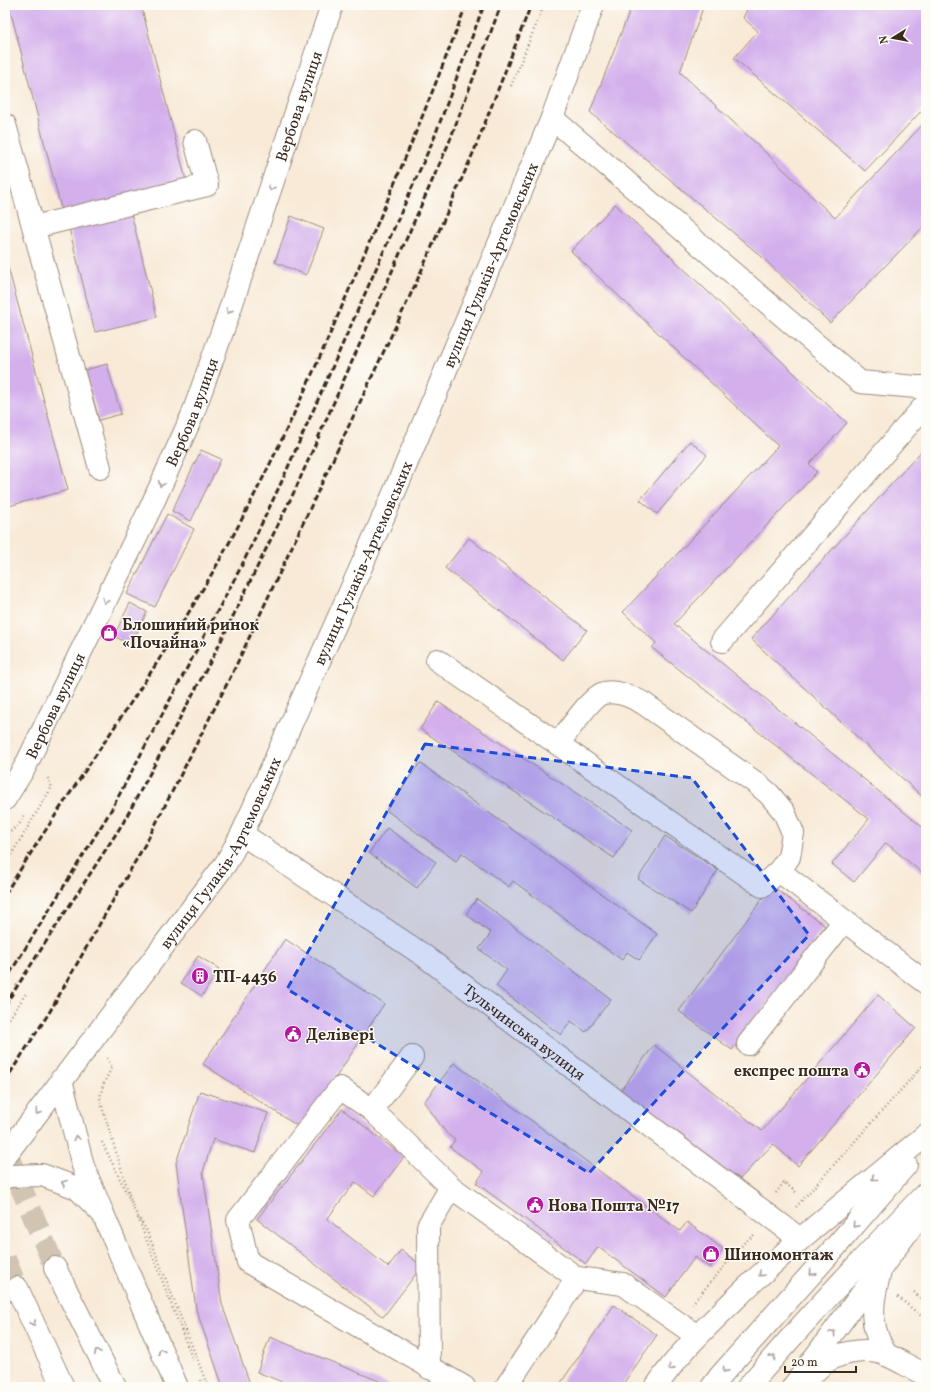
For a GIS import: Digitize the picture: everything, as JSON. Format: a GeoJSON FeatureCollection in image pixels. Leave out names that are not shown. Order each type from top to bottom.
{"type":"FeatureCollection","features":[{"type":"Feature","properties":{"kind":"street","name":"Вербова вулиця"},"geometry":{"type":"LineString","coordinates":[[5,799],[25,767],[147,516],[192,416],[231,306],[332,5]]}},
{"type":"Feature","properties":{"kind":"street","name":"вулиця Гулаків-Артемовських"},"geometry":{"type":"LineString","coordinates":[[5,1156],[226,863],[242,834],[394,493],[552,118],[593,5]]}},
{"type":"Feature","properties":{"kind":"street"},"geometry":{"type":"LineString","coordinates":[[552,118],[860,382],[926,387]]}},
{"type":"Feature","properties":{"kind":"street"},"geometry":{"type":"LineString","coordinates":[[5,125],[100,468]]}},
{"type":"Feature","properties":{"kind":"street"},"geometry":{"type":"LineString","coordinates":[[34,226],[207,185],[195,141]]}},
{"type":"Feature","properties":{"kind":"street"},"geometry":{"type":"LineString","coordinates":[[722,641],[926,404]]}},
{"type":"Feature","properties":{"kind":"street"},"geometry":{"type":"LineString","coordinates":[[437,660],[762,886],[779,871],[789,857],[793,833],[784,812],[769,794],[756,783],[643,703],[625,694],[603,693],[594,698],[558,744]]}},
{"type":"Feature","properties":{"kind":"street","name":"Тульчинська вулиця"},"geometry":{"type":"LineString","coordinates":[[242,834],[423,955],[800,1239]]}},
{"type":"Feature","properties":{"kind":"street"},"geometry":{"type":"LineString","coordinates":[[779,871],[926,983]]}},
{"type":"Feature","properties":{"kind":"street"},"geometry":{"type":"LineString","coordinates":[[748,1044],[844,921]]}},
{"type":"Feature","properties":{"kind":"street"},"geometry":{"type":"LineString","coordinates":[[372,1110],[412,1057]]}},
{"type":"Feature","properties":{"kind":"street"},"geometry":{"type":"LineString","coordinates":[[61,1080],[83,1166],[177,1387]]}},
{"type":"Feature","properties":{"kind":"street"},"geometry":{"type":"LineString","coordinates":[[464,1387],[248,1262],[238,1220],[340,1088],[372,1110],[451,1186],[577,1278],[623,1284],[697,1336]]}},
{"type":"Feature","properties":{"kind":"street"},"geometry":{"type":"LineString","coordinates":[[656,1387],[697,1336],[751,1283],[800,1239],[926,1135]]}},
{"type":"Feature","properties":{"kind":"street"},"geometry":{"type":"LineString","coordinates":[[712,1387],[926,1142]]}},
{"type":"Feature","properties":{"kind":"street"},"geometry":{"type":"LineString","coordinates":[[5,1178],[9,1176],[42,1175],[77,1188],[103,1214]]}},
{"type":"Feature","properties":{"kind":"street"},"geometry":{"type":"LineString","coordinates":[[429,1368],[428,1226],[451,1186]]}},
{"type":"Feature","properties":{"kind":"street"},"geometry":{"type":"LineString","coordinates":[[793,1387],[871,1264],[926,1193]]}},
{"type":"Feature","properties":{"kind":"street"},"geometry":{"type":"LineString","coordinates":[[748,1387],[788,1340],[871,1264],[926,1206]]}},
{"type":"Feature","properties":{"kind":"street"},"geometry":{"type":"LineString","coordinates":[[871,1264],[874,1296],[873,1314],[877,1336],[886,1355]]}},
{"type":"Feature","properties":{"kind":"street"},"geometry":{"type":"LineString","coordinates":[[55,1268],[115,1387]]}},
{"type":"Feature","properties":{"kind":"street"},"geometry":{"type":"LineString","coordinates":[[506,1387],[577,1278]]}},
{"type":"Feature","properties":{"kind":"street"},"geometry":{"type":"LineString","coordinates":[[17,1288],[63,1387]]}},
{"type":"Feature","properties":{"kind":"street"},"geometry":{"type":"LineString","coordinates":[[800,1387],[814,1372],[829,1360],[847,1353],[864,1351],[886,1355],[926,1375]]}},
{"type":"Feature","properties":{"kind":"path"},"geometry":{"type":"LineString","coordinates":[[511,86],[544,5]]}},
{"type":"Feature","properties":{"kind":"path"},"geometry":{"type":"LineString","coordinates":[[5,865],[52,787],[44,771]]}},
{"type":"Feature","properties":{"kind":"path"},"geometry":{"type":"LineString","coordinates":[[5,830],[8,834],[5,842]]}},
{"type":"Feature","properties":{"kind":"path"},"geometry":{"type":"LineString","coordinates":[[5,1025],[27,992]]}},
{"type":"Feature","properties":{"kind":"path"},"geometry":{"type":"LineString","coordinates":[[105,1054],[112,1067],[103,1085],[100,1098],[134,1210],[147,1231],[208,1387]]}},
{"type":"Feature","properties":{"kind":"path"},"geometry":{"type":"LineString","coordinates":[[102,1141],[134,1210],[195,1365]]}},
{"type":"Feature","properties":{"kind":"path"},"geometry":{"type":"LineString","coordinates":[[773,1196],[784,1182],[798,1194]]}},
{"type":"Feature","properties":{"kind":"path"},"geometry":{"type":"LineString","coordinates":[[914,1292],[926,1303]]}},
{"type":"Feature","properties":{"kind":"path"},"geometry":{"type":"LineString","coordinates":[[898,1297],[925,1319],[926,1318]]}},
{"type":"Feature","properties":{"kind":"path"},"geometry":{"type":"LineString","coordinates":[[200,1380],[203,1387]]}},
{"type":"Feature","properties":{"kind":"highlighted area"},"geometry":{"type":"Polygon","coordinates":[[[425,744],[692,778],[809,935],[589,1173],[287,989],[425,744]]]}},
{"type":"Feature","properties":{"kind":"building"},"geometry":{"type":"Polygon","coordinates":[[[9,5],[141,5],[187,184],[63,216],[9,5]]]}},
{"type":"Feature","properties":{"kind":"building"},"geometry":{"type":"Polygon","coordinates":[[[632,5],[704,5],[680,72],[835,218],[926,121],[926,224],[830,323],[761,256],[590,112],[632,5]]]}},
{"type":"Feature","properties":{"kind":"building"},"geometry":{"type":"Polygon","coordinates":[[[749,5],[926,5],[926,106],[865,171],[734,58],[758,31],[743,18],[749,5]]]}},
{"type":"Feature","properties":{"kind":"building"},"geometry":{"type":"Polygon","coordinates":[[[615,204],[847,423],[809,464],[817,472],[674,624],[926,830],[926,876],[886,843],[854,882],[832,864],[869,819],[652,648],[656,643],[623,612],[778,446],[571,251],[615,204]]]}},
{"type":"Feature","properties":{"kind":"building"},"geometry":{"type":"Polygon","coordinates":[[[130,209],[157,317],[95,332],[68,224],[130,209]]]}},
{"type":"Feature","properties":{"kind":"building"},"geometry":{"type":"Polygon","coordinates":[[[291,216],[324,229],[306,275],[275,262],[291,216]]]}},
{"type":"Feature","properties":{"kind":"building"},"geometry":{"type":"Polygon","coordinates":[[[5,256],[68,490],[5,507],[5,256]]]}},
{"type":"Feature","properties":{"kind":"building"},"geometry":{"type":"Polygon","coordinates":[[[107,364],[121,414],[99,420],[85,370],[107,364]]]}},
{"type":"Feature","properties":{"kind":"building"},"geometry":{"type":"Polygon","coordinates":[[[690,441],[707,455],[657,514],[640,500],[690,441]]]}},
{"type":"Feature","properties":{"kind":"building"},"geometry":{"type":"Polygon","coordinates":[[[926,446],[926,800],[751,639],[926,446]]]}},
{"type":"Feature","properties":{"kind":"building"},"geometry":{"type":"Polygon","coordinates":[[[201,450],[221,459],[191,521],[172,511],[201,450]]]}},
{"type":"Feature","properties":{"kind":"building"},"geometry":{"type":"Polygon","coordinates":[[[167,514],[194,529],[155,607],[127,594],[167,514]]]}},
{"type":"Feature","properties":{"kind":"building"},"geometry":{"type":"Polygon","coordinates":[[[469,538],[587,630],[563,660],[445,568],[469,538]]]}},
{"type":"Feature","properties":{"kind":"building"},"geometry":{"type":"Polygon","coordinates":[[[130,603],[147,612],[131,645],[114,636],[130,603]]]}},
{"type":"Feature","properties":{"kind":"building"},"geometry":{"type":"Polygon","coordinates":[[[438,702],[632,830],[614,858],[420,729],[438,702]]]}},
{"type":"Feature","properties":{"kind":"building"},"geometry":{"type":"Polygon","coordinates":[[[420,763],[657,934],[639,960],[627,952],[622,960],[513,881],[509,887],[462,853],[456,861],[386,810],[420,763]]]}},
{"type":"Feature","properties":{"kind":"building"},"geometry":{"type":"Polygon","coordinates":[[[387,828],[436,862],[417,888],[369,853],[387,828]]]}},
{"type":"Feature","properties":{"kind":"building"},"geometry":{"type":"Polygon","coordinates":[[[665,836],[718,870],[691,913],[638,879],[665,836]]]}},
{"type":"Feature","properties":{"kind":"building"},"geometry":{"type":"Polygon","coordinates":[[[772,886],[825,926],[732,1050],[679,1011],[772,886]]]}},
{"type":"Feature","properties":{"kind":"building"},"geometry":{"type":"Polygon","coordinates":[[[477,899],[611,999],[586,1032],[571,1021],[561,1035],[496,986],[507,970],[479,949],[491,933],[466,914],[477,899]]]}},
{"type":"Feature","properties":{"kind":"building","name":"Делівері"},"geometry":{"type":"Polygon","coordinates":[[[285,939],[384,1004],[302,1129],[203,1064],[285,939]]]}},
{"type":"Feature","properties":{"kind":"building","name":"ТП-4436"},"geometry":{"type":"Polygon","coordinates":[[[198,956],[219,969],[202,996],[181,983],[198,956]]]}},
{"type":"Feature","properties":{"kind":"building"},"geometry":{"type":"Polygon","coordinates":[[[878,995],[916,1028],[798,1166],[773,1144],[737,1182],[621,1090],[654,1045],[762,1131],[878,995]]]}},
{"type":"Feature","properties":{"kind":"building"},"geometry":{"type":"Polygon","coordinates":[[[454,1063],[680,1231],[687,1222],[723,1249],[710,1268],[695,1257],[666,1297],[598,1247],[586,1264],[476,1183],[484,1172],[450,1147],[455,1140],[447,1134],[424,1102],[454,1063]]]}},
{"type":"Feature","properties":{"kind":"building"},"geometry":{"type":"Polygon","coordinates":[[[200,1091],[268,1113],[255,1153],[213,1139],[203,1172],[222,1304],[251,1387],[223,1387],[196,1309],[176,1163],[200,1091]]]}},
{"type":"Feature","properties":{"kind":"building"},"geometry":{"type":"Polygon","coordinates":[[[342,1109],[404,1157],[374,1196],[355,1182],[327,1219],[388,1267],[401,1250],[422,1266],[383,1317],[257,1219],[342,1109]]]}},
{"type":"Feature","properties":{"kind":"building"},"geometry":{"type":"Polygon","coordinates":[[[614,1305],[657,1335],[621,1387],[558,1387],[614,1305]]]}},
{"type":"Feature","properties":{"kind":"building"},"geometry":{"type":"Polygon","coordinates":[[[270,1337],[394,1387],[295,1387],[257,1372],[270,1337]]]}},
{"type":"Feature","properties":{"kind":"tunnel"},"geometry":{"type":"LineString","coordinates":[[5,1149],[55,1268]]}},
{"type":"Feature","properties":{"kind":"tunnel"},"geometry":{"type":"LineString","coordinates":[[5,1259],[17,1288]]}},
{"type":"Feature","properties":{"kind":"railway"},"geometry":{"type":"LineString","coordinates":[[5,894],[31,852],[167,647],[218,563],[258,488],[295,412],[390,195],[466,5]]}},
{"type":"Feature","properties":{"kind":"railway"},"geometry":{"type":"LineString","coordinates":[[5,981],[110,812],[242,565],[281,483],[434,138],[484,5]]}},
{"type":"Feature","properties":{"kind":"railway"},"geometry":{"type":"LineString","coordinates":[[5,1005],[123,823],[214,655],[295,490],[448,145],[501,5]]}},
{"type":"Feature","properties":{"kind":"railway"},"geometry":{"type":"LineString","coordinates":[[5,1081],[49,1013],[148,839],[233,672],[416,283],[474,151],[531,5]]}},
{"type":"Feature","properties":{"kind":"place","name":"Блошиний ринок «Почайна»"},"geometry":{"type":"Point","coordinates":[109,633]}},
{"type":"Feature","properties":{"kind":"place","name":"ТП-4436"},"geometry":{"type":"Point","coordinates":[200,976]}},
{"type":"Feature","properties":{"kind":"place","name":"Делівері"},"geometry":{"type":"Point","coordinates":[293,1034]}},
{"type":"Feature","properties":{"kind":"place","name":"експрес пошта"},"geometry":{"type":"Point","coordinates":[862,1070]}},
{"type":"Feature","properties":{"kind":"place","name":"Нова Пошта №17"},"geometry":{"type":"Point","coordinates":[535,1205]}},
{"type":"Feature","properties":{"kind":"place","name":"Шиномонтаж"},"geometry":{"type":"Point","coordinates":[711,1254]}}]}
